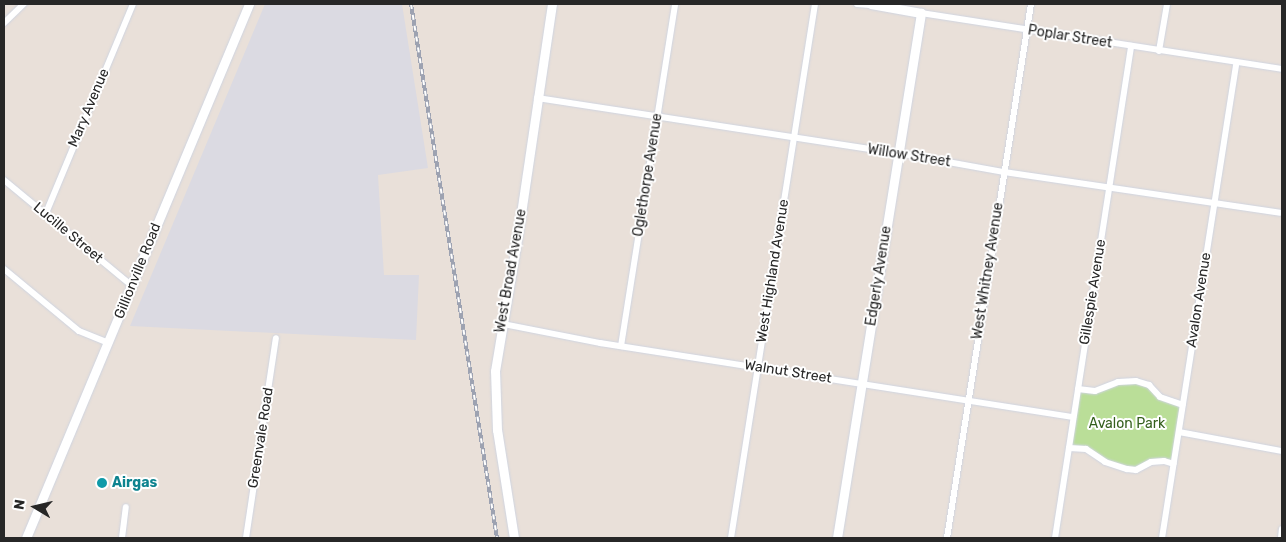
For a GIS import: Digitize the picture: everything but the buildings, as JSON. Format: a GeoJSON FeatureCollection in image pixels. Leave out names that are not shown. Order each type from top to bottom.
{"type":"FeatureCollection","features":[{"type":"Feature","properties":{"kind":"street"},"geometry":{"type":"LineString","coordinates":[[4,23],[24,4]]}},
{"type":"Feature","properties":{"kind":"street","name":"Mary Avenue"},"geometry":{"type":"LineString","coordinates":[[46,213],[133,4]]}},
{"type":"Feature","properties":{"kind":"street","name":"Gillionville Road"},"geometry":{"type":"LineString","coordinates":[[26,538],[249,4]]}},
{"type":"Feature","properties":{"kind":"street","name":"West Broad Avenue"},"geometry":{"type":"LineString","coordinates":[[514,538],[497,430],[494,394],[495,371],[518,234],[552,4]]}},
{"type":"Feature","properties":{"kind":"street","name":"Oglethorpe Avenue"},"geometry":{"type":"LineString","coordinates":[[621,346],[675,4]]}},
{"type":"Feature","properties":{"kind":"street","name":"West Highland Avenue"},"geometry":{"type":"LineString","coordinates":[[731,538],[815,4]]}},
{"type":"Feature","properties":{"kind":"street","name":"Poplar Street"},"geometry":{"type":"LineString","coordinates":[[857,4],[1282,69]]}},
{"type":"Feature","properties":{"kind":"street","name":"West Whitney Avenue"},"geometry":{"type":"LineString","coordinates":[[947,538],[1031,4]]}},
{"type":"Feature","properties":{"kind":"street"},"geometry":{"type":"LineString","coordinates":[[1159,51],[1166,4]]}},
{"type":"Feature","properties":{"kind":"street","name":"Edgerly Avenue"},"geometry":{"type":"LineString","coordinates":[[837,538],[921,13]]}},
{"type":"Feature","properties":{"kind":"street","name":"Gillespie Avenue"},"geometry":{"type":"LineString","coordinates":[[1055,538],[1131,46]]}},
{"type":"Feature","properties":{"kind":"street","name":"Avalon Avenue"},"geometry":{"type":"LineString","coordinates":[[1162,538],[1236,63]]}},
{"type":"Feature","properties":{"kind":"street","name":"Willow Street"},"geometry":{"type":"LineString","coordinates":[[537,98],[898,153],[1004,172],[1280,213]]}},
{"type":"Feature","properties":{"kind":"street","name":"Lucille Street"},"geometry":{"type":"LineString","coordinates":[[4,180],[132,286]]}},
{"type":"Feature","properties":{"kind":"street"},"geometry":{"type":"LineString","coordinates":[[4,269],[79,331],[108,343]]}},
{"type":"Feature","properties":{"kind":"street","name":"Walnut Street"},"geometry":{"type":"LineString","coordinates":[[503,324],[621,346],[1073,417]]}},
{"type":"Feature","properties":{"kind":"street","name":"Greenvale Road"},"geometry":{"type":"LineString","coordinates":[[246,538],[276,338]]}},
{"type":"Feature","properties":{"kind":"street"},"geometry":{"type":"LineString","coordinates":[[1078,389],[1095,390],[1118,382],[1136,381],[1149,385],[1160,397],[1183,405]]}},
{"type":"Feature","properties":{"kind":"street"},"geometry":{"type":"LineString","coordinates":[[1179,432],[1282,451]]}},
{"type":"Feature","properties":{"kind":"street"},"geometry":{"type":"LineString","coordinates":[[1069,448],[1086,449],[1105,462],[1127,469],[1136,470],[1150,462],[1164,461],[1174,464]]}},
{"type":"Feature","properties":{"kind":"street"},"geometry":{"type":"LineString","coordinates":[[122,538],[126,507]]}},
{"type":"Feature","properties":{"kind":"street"},"geometry":{"type":"LineString","coordinates":[[1281,538],[1282,529]]}},
{"type":"Feature","properties":{"kind":"shaded area"},"geometry":{"type":"Polygon","coordinates":[[[265,4],[402,4],[428,168],[378,175],[384,275],[419,275],[416,340],[130,326],[265,4]]]}},
{"type":"Feature","properties":{"kind":"green space","name":"Avalon Park"},"geometry":{"type":"Polygon","coordinates":[[[1127,381],[1153,389],[1182,406],[1173,463],[1163,460],[1136,468],[1114,465],[1094,453],[1070,447],[1078,390],[1096,391],[1127,381]]]}},
{"type":"Feature","properties":{"kind":"railway"},"geometry":{"type":"LineString","coordinates":[[411,4],[497,538]]}},
{"type":"Feature","properties":{"kind":"place","name":"Airgas"},"geometry":{"type":"Point","coordinates":[102,483]}}]}
